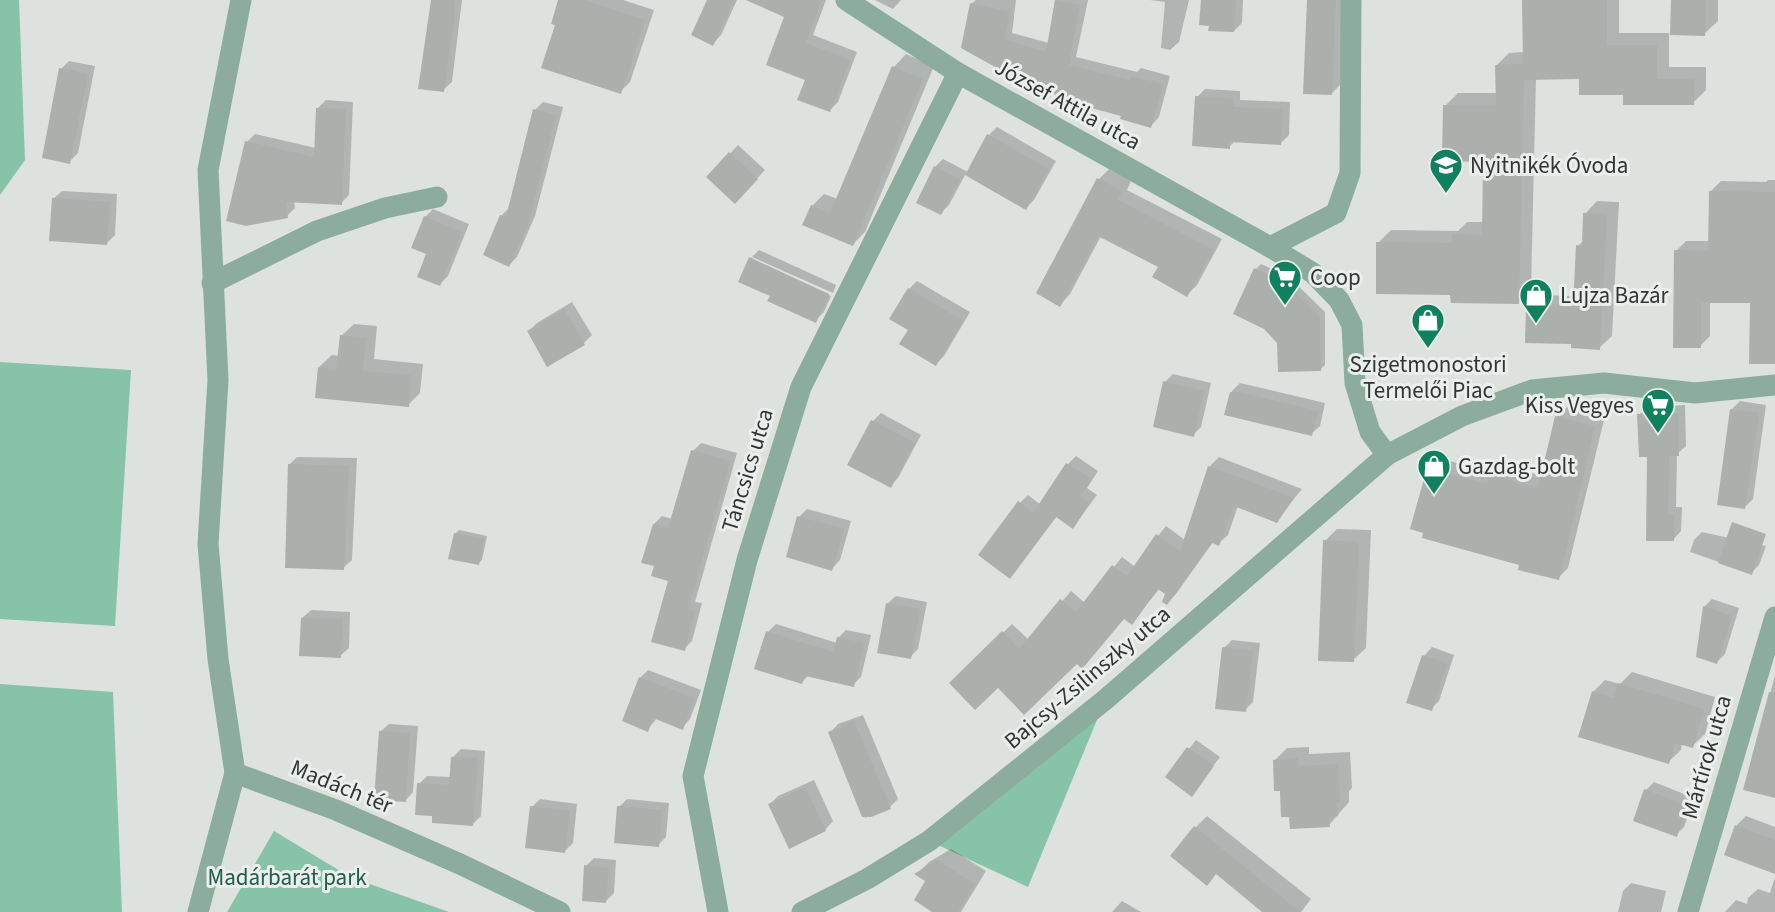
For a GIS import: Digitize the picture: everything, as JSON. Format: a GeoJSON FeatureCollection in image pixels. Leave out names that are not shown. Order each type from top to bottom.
{"type":"FeatureCollection","features":[{"type":"Feature","properties":{"kind":"street"},"geometry":{"type":"LineString","coordinates":[[198,912],[234,773],[218,659],[208,544],[218,380],[208,170],[241,0]]}},
{"type":"Feature","properties":{"kind":"street","name":"József Attila utca"},"geometry":{"type":"LineString","coordinates":[[846,0],[958,73],[1313,273],[1339,300],[1352,325],[1355,383],[1370,432],[1387,455]]}},
{"type":"Feature","properties":{"kind":"street"},"geometry":{"type":"LineString","coordinates":[[1270,247],[1336,213],[1350,173],[1351,0]]}},
{"type":"Feature","properties":{"kind":"street","name":"Táncsics utca"},"geometry":{"type":"LineString","coordinates":[[718,912],[693,776],[747,560],[801,387],[958,73]]}},
{"type":"Feature","properties":{"kind":"street"},"geometry":{"type":"LineString","coordinates":[[212,283],[317,231],[385,208],[437,197]]}},
{"type":"Feature","properties":{"kind":"street","name":"Bajcsy-Zsilinszky utca"},"geometry":{"type":"LineString","coordinates":[[802,912],[867,879],[929,841],[1106,699],[1387,455],[1462,416],[1532,390],[1604,383],[1695,393],[1775,385]]}},
{"type":"Feature","properties":{"kind":"street","name":"Mártírok utca"},"geometry":{"type":"LineString","coordinates":[[1688,912],[1775,617]]}},
{"type":"Feature","properties":{"kind":"street","name":"Madách tér"},"geometry":{"type":"LineString","coordinates":[[234,773],[336,810],[460,864],[560,912]]}},
{"type":"Feature","properties":{"kind":"green space"},"geometry":{"type":"Polygon","coordinates":[[[0,0],[19,0],[25,160],[0,195],[0,0]]]}},
{"type":"Feature","properties":{"kind":"green space"},"geometry":{"type":"Polygon","coordinates":[[[0,362],[131,370],[115,626],[0,619],[0,362]]]}},
{"type":"Feature","properties":{"kind":"green space"},"geometry":{"type":"Polygon","coordinates":[[[0,684],[113,692],[122,912],[0,912],[0,684]]]}},
{"type":"Feature","properties":{"kind":"green space"},"geometry":{"type":"Polygon","coordinates":[[[1099,715],[1028,887],[938,845],[1099,715]]]}},
{"type":"Feature","properties":{"kind":"green space","name":"Madárbarát park"},"geometry":{"type":"Polygon","coordinates":[[[274,831],[350,877],[449,912],[227,912],[274,831]]]}},
{"type":"Feature","properties":{"kind":"building"},"geometry":{"type":"Polygon","coordinates":[[[431,0],[454,0],[455,13],[444,92],[418,89],[431,0]]]}},
{"type":"Feature","properties":{"kind":"building"},"geometry":{"type":"Polygon","coordinates":[[[558,0],[585,0],[645,20],[621,94],[541,68],[555,25],[551,24],[558,0]]]}},
{"type":"Feature","properties":{"kind":"building"},"geometry":{"type":"Polygon","coordinates":[[[707,0],[734,0],[713,46],[691,35],[707,0]]]}},
{"type":"Feature","properties":{"kind":"building"},"geometry":{"type":"Polygon","coordinates":[[[746,0],[822,0],[806,43],[850,60],[830,112],[797,100],[805,80],[766,65],[784,17],[746,0]]]}},
{"type":"Feature","properties":{"kind":"building"},"geometry":{"type":"Polygon","coordinates":[[[1055,0],[1080,5],[1069,65],[1130,80],[1131,76],[1163,84],[1151,128],[1120,119],[1121,116],[1065,101],[1066,98],[1031,87],[961,48],[970,3],[1010,12],[1005,40],[1046,52],[1055,0]]]}},
{"type":"Feature","properties":{"kind":"building"},"geometry":{"type":"Polygon","coordinates":[[[1201,0],[1236,0],[1234,32],[1208,31],[1209,26],[1199,25],[1201,0]]]}},
{"type":"Feature","properties":{"kind":"building"},"geometry":{"type":"Polygon","coordinates":[[[1307,0],[1336,0],[1332,95],[1303,94],[1307,0]]]}},
{"type":"Feature","properties":{"kind":"building"},"geometry":{"type":"Polygon","coordinates":[[[1522,0],[1607,0],[1607,45],[1657,45],[1657,79],[1694,79],[1694,105],[1623,105],[1623,95],[1579,95],[1579,79],[1524,80],[1519,304],[1451,303],[1450,295],[1376,294],[1376,242],[1452,243],[1452,234],[1482,235],[1483,162],[1442,161],[1443,105],[1496,106],[1495,65],[1523,64],[1522,0]]]}},
{"type":"Feature","properties":{"kind":"building"},"geometry":{"type":"Polygon","coordinates":[[[1671,0],[1706,0],[1705,36],[1670,35],[1671,0]]]}},
{"type":"Feature","properties":{"kind":"building"},"geometry":{"type":"Polygon","coordinates":[[[892,66],[923,79],[853,246],[802,225],[811,205],[830,213],[892,66]]]}},
{"type":"Feature","properties":{"kind":"building"},"geometry":{"type":"Polygon","coordinates":[[[59,68],[88,74],[70,164],[42,158],[59,68]]]}},
{"type":"Feature","properties":{"kind":"building"},"geometry":{"type":"Polygon","coordinates":[[[1195,96],[1233,99],[1233,107],[1283,109],[1281,145],[1230,142],[1230,149],[1192,146],[1195,96]]]}},
{"type":"Feature","properties":{"kind":"building"},"geometry":{"type":"Polygon","coordinates":[[[316,108],[346,109],[342,205],[286,202],[288,218],[246,226],[226,221],[245,141],[314,157],[316,108]]]}},
{"type":"Feature","properties":{"kind":"building"},"geometry":{"type":"Polygon","coordinates":[[[533,109],[556,115],[528,225],[509,267],[483,255],[500,215],[506,217],[533,109]]]}},
{"type":"Feature","properties":{"kind":"building"},"geometry":{"type":"Polygon","coordinates":[[[987,134],[1049,169],[1026,210],[965,175],[987,134]]]}},
{"type":"Feature","properties":{"kind":"building"},"geometry":{"type":"Polygon","coordinates":[[[729,152],[758,179],[735,204],[706,177],[729,152]]]}},
{"type":"Feature","properties":{"kind":"building"},"geometry":{"type":"Polygon","coordinates":[[[934,166],[960,179],[941,215],[916,203],[934,166]]]}},
{"type":"Feature","properties":{"kind":"building"},"geometry":{"type":"Polygon","coordinates":[[[1097,178],[1122,191],[1118,200],[1214,250],[1187,297],[1152,277],[1158,267],[1098,236],[1060,307],[1036,293],[1097,178]]]}},
{"type":"Feature","properties":{"kind":"building"},"geometry":{"type":"Polygon","coordinates":[[[1709,191],[1775,192],[1775,364],[1749,364],[1750,303],[1701,303],[1701,348],[1673,348],[1674,250],[1708,251],[1709,191]]]}},
{"type":"Feature","properties":{"kind":"building"},"geometry":{"type":"Polygon","coordinates":[[[52,198],[110,202],[107,245],[49,241],[52,198]]]}},
{"type":"Feature","properties":{"kind":"building"},"geometry":{"type":"Polygon","coordinates":[[[1583,213],[1607,214],[1600,350],[1571,348],[1571,344],[1525,343],[1526,306],[1573,307],[1576,245],[1582,246],[1583,213]]]}},
{"type":"Feature","properties":{"kind":"building"},"geometry":{"type":"Polygon","coordinates":[[[424,216],[462,232],[440,286],[417,277],[426,254],[411,248],[424,216]]]}},
{"type":"Feature","properties":{"kind":"building"},"geometry":{"type":"Polygon","coordinates":[[[749,257],[829,294],[816,323],[767,301],[770,296],[738,282],[749,257]]]}},
{"type":"Feature","properties":{"kind":"building"},"geometry":{"type":"Polygon","coordinates":[[[1254,268],[1284,282],[1320,317],[1321,371],[1278,372],[1277,343],[1264,329],[1233,314],[1254,268]]]}},
{"type":"Feature","properties":{"kind":"building"},"geometry":{"type":"Polygon","coordinates":[[[908,288],[963,321],[936,366],[899,344],[908,330],[889,319],[908,288]]]}},
{"type":"Feature","properties":{"kind":"building"},"geometry":{"type":"Polygon","coordinates":[[[564,309],[585,345],[547,367],[527,331],[564,309]]]}},
{"type":"Feature","properties":{"kind":"building"},"geometry":{"type":"Polygon","coordinates":[[[340,335],[366,338],[363,371],[411,375],[409,407],[315,398],[318,367],[336,369],[340,335]]]}},
{"type":"Feature","properties":{"kind":"building"},"geometry":{"type":"Polygon","coordinates":[[[1163,381],[1204,391],[1194,437],[1153,427],[1163,381]]]}},
{"type":"Feature","properties":{"kind":"building"},"geometry":{"type":"Polygon","coordinates":[[[1230,392],[1318,411],[1312,436],[1224,415],[1230,392]]]}},
{"type":"Feature","properties":{"kind":"building"},"geometry":{"type":"Polygon","coordinates":[[[1730,409],[1759,413],[1745,509],[1717,505],[1730,409]]]}},
{"type":"Feature","properties":{"kind":"building"},"geometry":{"type":"Polygon","coordinates":[[[1678,413],[1679,456],[1669,456],[1668,514],[1674,514],[1674,541],[1646,541],[1647,457],[1639,457],[1637,414],[1678,413]]]}},
{"type":"Feature","properties":{"kind":"building"},"geometry":{"type":"Polygon","coordinates":[[[1555,416],[1595,426],[1559,580],[1518,570],[1519,565],[1422,538],[1423,533],[1410,529],[1427,468],[1487,484],[1490,475],[1538,488],[1555,416]]]}},
{"type":"Feature","properties":{"kind":"building"},"geometry":{"type":"Polygon","coordinates":[[[871,420],[915,443],[891,488],[847,465],[871,420]]]}},
{"type":"Feature","properties":{"kind":"building"},"geometry":{"type":"Polygon","coordinates":[[[691,450],[730,461],[688,609],[695,611],[685,651],[651,642],[668,581],[651,576],[654,566],[641,563],[653,524],[668,528],[691,450]]]}},
{"type":"Feature","properties":{"kind":"building"},"geometry":{"type":"Polygon","coordinates":[[[1066,463],[1092,479],[1080,497],[1090,503],[1073,529],[1056,517],[1010,579],[978,555],[1018,501],[1033,513],[1066,463]]]}},
{"type":"Feature","properties":{"kind":"building"},"geometry":{"type":"Polygon","coordinates":[[[288,464],[349,466],[344,570],[285,568],[288,464]]]}},
{"type":"Feature","properties":{"kind":"building"},"geometry":{"type":"Polygon","coordinates":[[[1208,466],[1294,498],[1277,523],[1234,506],[1219,546],[1212,543],[1167,605],[1162,602],[1165,594],[1158,589],[1132,625],[1124,619],[1082,669],[1077,664],[1024,715],[998,688],[975,710],[949,683],[1002,631],[1019,649],[1060,599],[1076,612],[1112,565],[1127,576],[1156,534],[1180,551],[1208,466]]]}},
{"type":"Feature","properties":{"kind":"building"},"geometry":{"type":"Polygon","coordinates":[[[797,516],[844,529],[832,571],[786,557],[797,516]]]}},
{"type":"Feature","properties":{"kind":"building"},"geometry":{"type":"Polygon","coordinates":[[[1732,522],[1766,534],[1752,575],[1718,563],[1732,522]]]}},
{"type":"Feature","properties":{"kind":"building"},"geometry":{"type":"Polygon","coordinates":[[[454,533],[484,539],[479,565],[448,559],[454,533]]]}},
{"type":"Feature","properties":{"kind":"building"},"geometry":{"type":"Polygon","coordinates":[[[1323,540],[1359,542],[1354,662],[1318,661],[1323,540]]]}},
{"type":"Feature","properties":{"kind":"building"},"geometry":{"type":"Polygon","coordinates":[[[886,603],[920,609],[911,659],[877,653],[886,603]]]}},
{"type":"Feature","properties":{"kind":"building"},"geometry":{"type":"Polygon","coordinates":[[[1703,606],[1732,616],[1717,664],[1696,657],[1703,606]]]}},
{"type":"Feature","properties":{"kind":"building"},"geometry":{"type":"Polygon","coordinates":[[[301,618],[343,619],[341,658],[299,656],[301,618]]]}},
{"type":"Feature","properties":{"kind":"building"},"geometry":{"type":"Polygon","coordinates":[[[766,631],[833,652],[837,637],[864,643],[854,687],[805,676],[802,684],[754,669],[766,631]]]}},
{"type":"Feature","properties":{"kind":"building"},"geometry":{"type":"Polygon","coordinates":[[[1222,647],[1253,651],[1246,712],[1215,709],[1222,647]]]}},
{"type":"Feature","properties":{"kind":"building"},"geometry":{"type":"Polygon","coordinates":[[[1422,655],[1447,663],[1432,711],[1406,703],[1422,655]]]}},
{"type":"Feature","properties":{"kind":"building"},"geometry":{"type":"Polygon","coordinates":[[[639,677],[694,698],[683,730],[653,718],[648,732],[622,721],[639,677]]]}},
{"type":"Feature","properties":{"kind":"building"},"geometry":{"type":"Polygon","coordinates":[[[1618,683],[1704,709],[1693,748],[1675,743],[1669,764],[1578,737],[1592,691],[1614,698],[1618,683]]]}},
{"type":"Feature","properties":{"kind":"building"},"geometry":{"type":"Polygon","coordinates":[[[1769,692],[1775,693],[1775,798],[1743,790],[1769,692]]]}},
{"type":"Feature","properties":{"kind":"building"},"geometry":{"type":"Polygon","coordinates":[[[854,721],[891,809],[871,817],[862,817],[828,732],[854,721]]]}},
{"type":"Feature","properties":{"kind":"building"},"geometry":{"type":"Polygon","coordinates":[[[379,731],[410,733],[406,802],[374,800],[379,731]]]}},
{"type":"Feature","properties":{"kind":"building"},"geometry":{"type":"Polygon","coordinates":[[[1187,747],[1214,766],[1192,797],[1165,777],[1187,747]]]}},
{"type":"Feature","properties":{"kind":"building"},"geometry":{"type":"Polygon","coordinates":[[[451,757],[478,758],[473,826],[432,823],[432,816],[415,815],[417,783],[449,785],[451,757]]]}},
{"type":"Feature","properties":{"kind":"building"},"geometry":{"type":"Polygon","coordinates":[[[1298,758],[1298,766],[1338,764],[1340,802],[1337,802],[1338,816],[1329,817],[1330,827],[1290,829],[1289,817],[1281,817],[1280,791],[1274,791],[1273,760],[1298,758]]]}},
{"type":"Feature","properties":{"kind":"building"},"geometry":{"type":"Polygon","coordinates":[[[805,787],[826,831],[789,849],[768,804],[805,787]]]}},
{"type":"Feature","properties":{"kind":"building"},"geometry":{"type":"Polygon","coordinates":[[[1644,789],[1687,806],[1677,837],[1633,821],[1644,789]]]}},
{"type":"Feature","properties":{"kind":"building"},"geometry":{"type":"Polygon","coordinates":[[[530,806],[570,811],[565,853],[525,848],[530,806]]]}},
{"type":"Feature","properties":{"kind":"building"},"geometry":{"type":"Polygon","coordinates":[[[617,806],[662,810],[659,847],[614,843],[617,806]]]}},
{"type":"Feature","properties":{"kind":"building"},"geometry":{"type":"Polygon","coordinates":[[[1735,825],[1775,840],[1775,874],[1724,855],[1735,825]]]}},
{"type":"Feature","properties":{"kind":"building"},"geometry":{"type":"Polygon","coordinates":[[[1194,826],[1300,912],[1262,912],[1216,874],[1207,886],[1170,856],[1194,826]]]}},
{"type":"Feature","properties":{"kind":"building"},"geometry":{"type":"Polygon","coordinates":[[[937,860],[975,884],[958,912],[932,912],[914,900],[925,881],[914,874],[937,860]]]}},
{"type":"Feature","properties":{"kind":"building"},"geometry":{"type":"Polygon","coordinates":[[[584,865],[609,868],[606,903],[582,901],[584,865]]]}},
{"type":"Feature","properties":{"kind":"place","name":"Nyitnikék Óvoda"},"geometry":{"type":"Point","coordinates":[1446,195]}},
{"type":"Feature","properties":{"kind":"place","name":"Coop"},"geometry":{"type":"Point","coordinates":[1285,307]}},
{"type":"Feature","properties":{"kind":"place","name":"Lujza Bazár"},"geometry":{"type":"Point","coordinates":[1536,325]}},
{"type":"Feature","properties":{"kind":"place","name":"Szigetmonostori Termelői Piac"},"geometry":{"type":"Point","coordinates":[1428,350]}},
{"type":"Feature","properties":{"kind":"place","name":"Kiss Vegyes"},"geometry":{"type":"Point","coordinates":[1658,435]}},
{"type":"Feature","properties":{"kind":"place","name":"Gazdag-bolt"},"geometry":{"type":"Point","coordinates":[1434,496]}}]}
